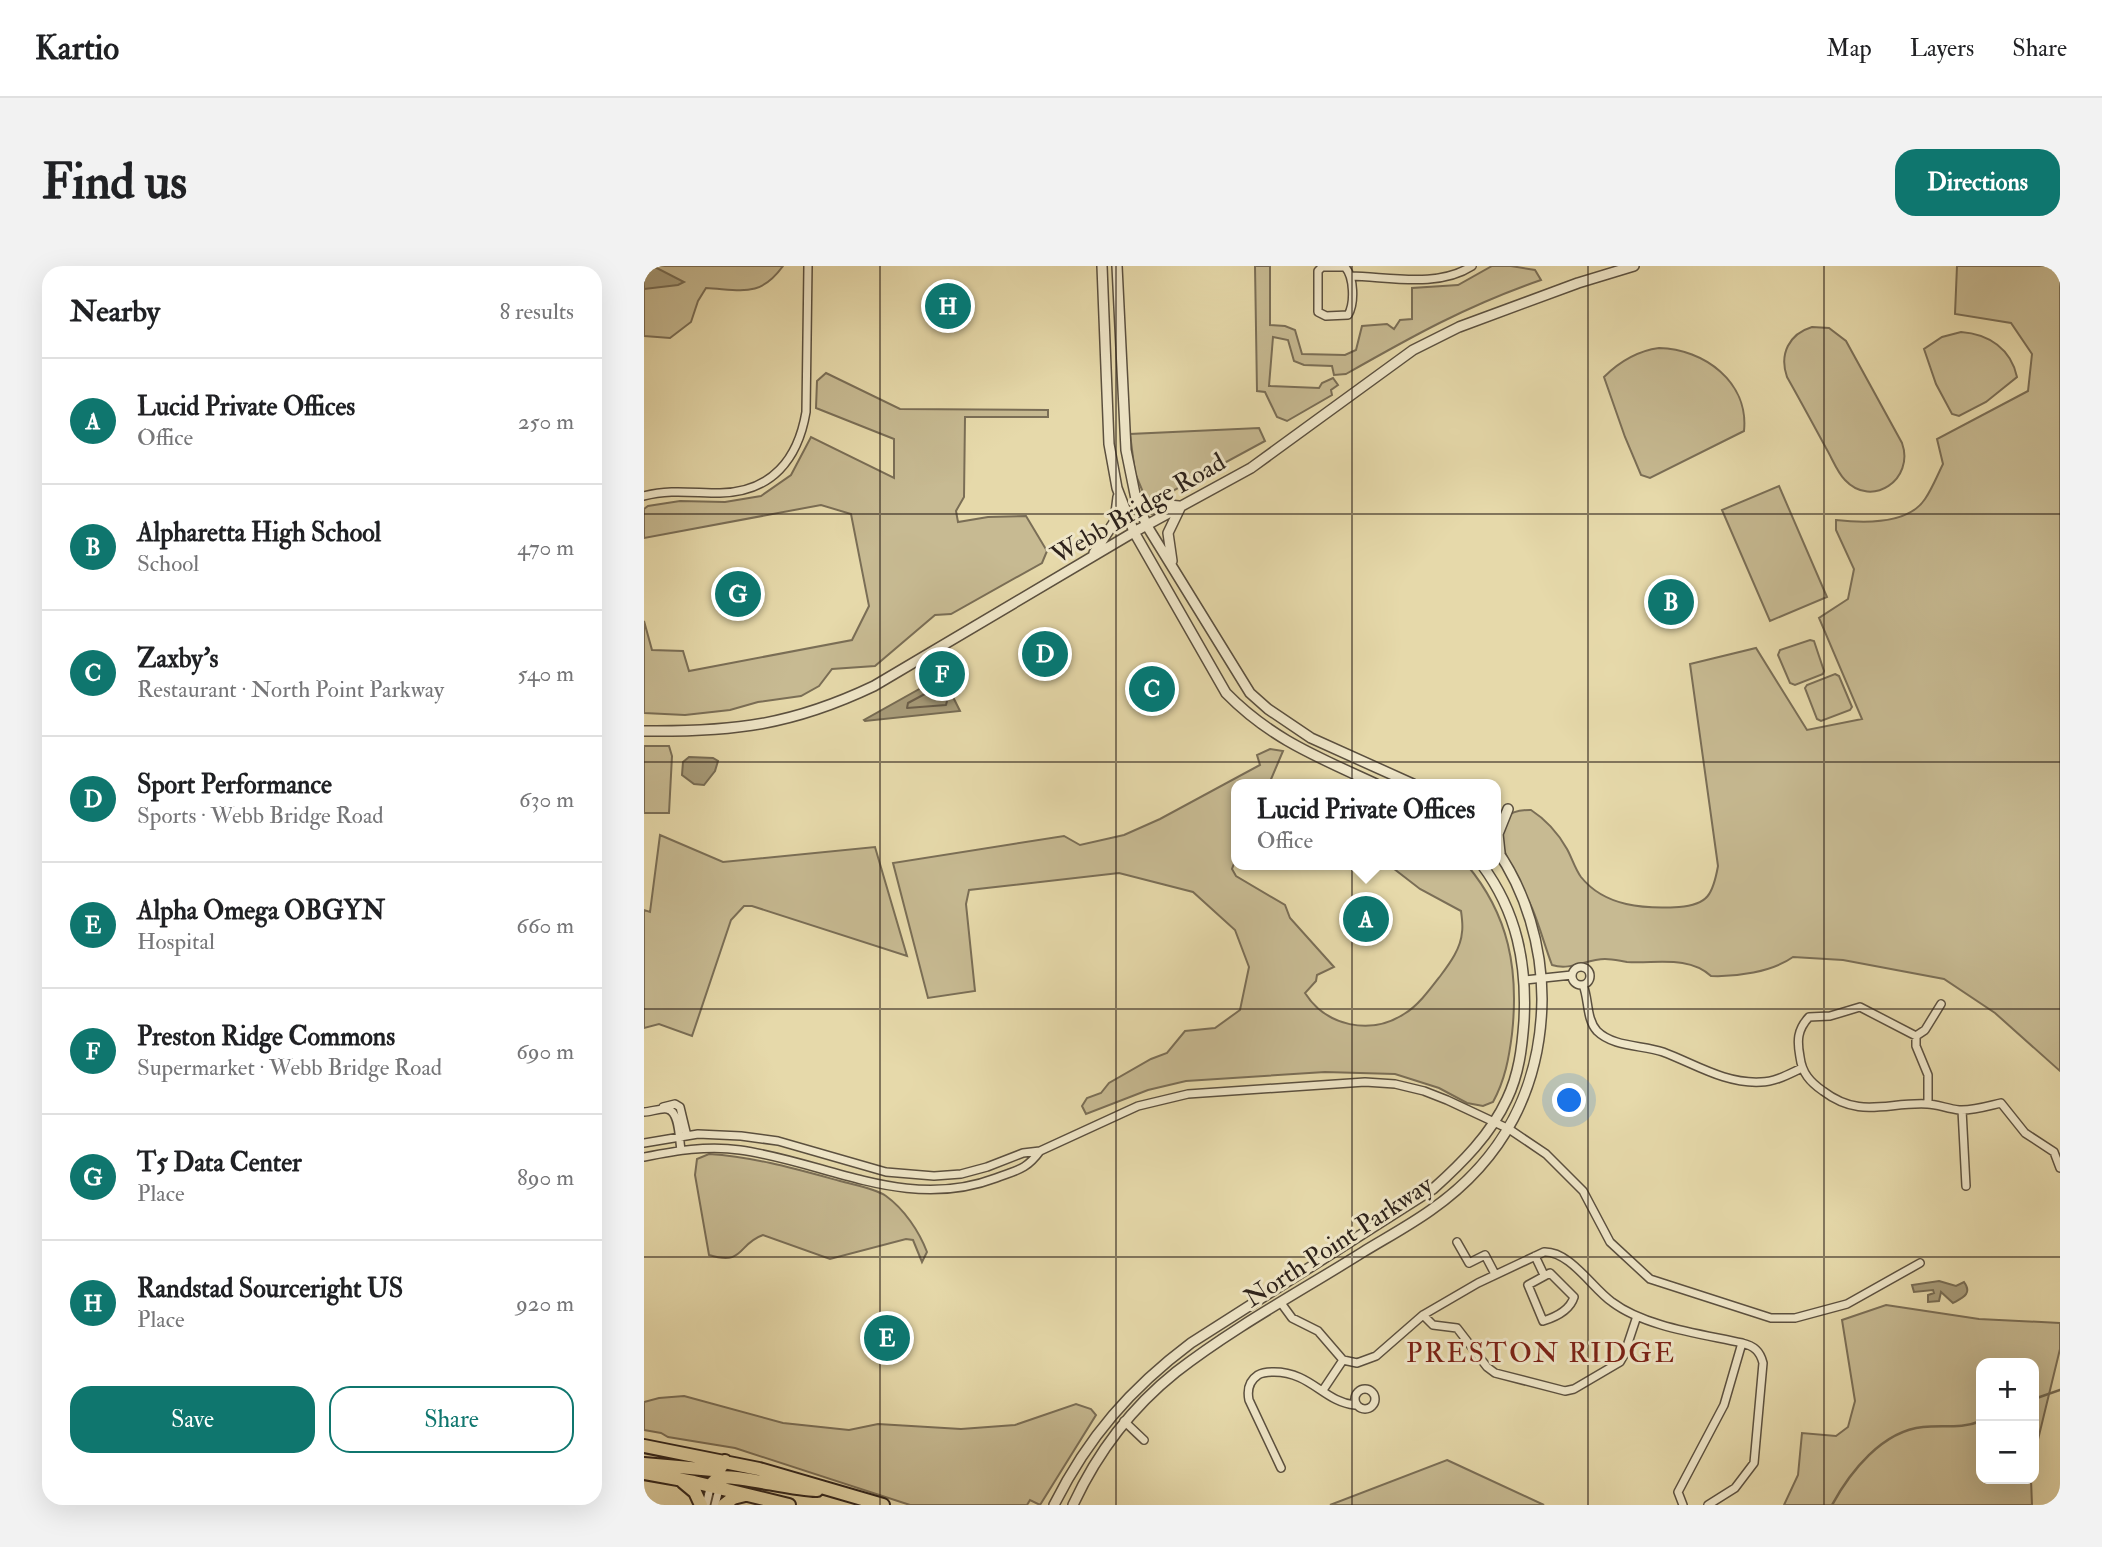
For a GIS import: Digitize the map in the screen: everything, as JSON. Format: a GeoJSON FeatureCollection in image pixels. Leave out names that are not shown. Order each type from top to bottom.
{"type":"FeatureCollection","features":[{"type":"Feature","properties":{"kind":"highway"},"geometry":{"type":"LineString","coordinates":[[644,1446],[717,1474],[748,1494],[789,1505]]}},
{"type":"Feature","properties":{"kind":"highway"},"geometry":{"type":"LineString","coordinates":[[644,1464],[835,1490],[883,1505]]}},
{"type":"Feature","properties":{"kind":"highway"},"geometry":{"type":"LineString","coordinates":[[644,1473],[680,1479],[717,1474]]}},
{"type":"Feature","properties":{"kind":"highway"},"geometry":{"type":"LineString","coordinates":[[680,1479],[695,1492],[701,1505]]}},
{"type":"Feature","properties":{"kind":"highway"},"geometry":{"type":"LineString","coordinates":[[724,1505],[733,1498],[748,1494]]}},
{"type":"Feature","properties":{"kind":"street"},"geometry":{"type":"LineString","coordinates":[[644,496],[663,492],[740,491],[774,475],[791,458],[803,432],[806,412],[808,266]]}},
{"type":"Feature","properties":{"kind":"street"},"geometry":{"type":"LineString","coordinates":[[1102,266],[1109,444],[1117,488],[1134,532],[1226,693],[1247,714],[1274,734],[1303,751],[1365,779]]}},
{"type":"Feature","properties":{"kind":"street"},"geometry":{"type":"LineString","coordinates":[[1117,266],[1126,450],[1135,495],[1147,526],[1250,693],[1268,709],[1311,738],[1402,779]]}},
{"type":"Feature","properties":{"kind":"street"},"geometry":{"type":"LineString","coordinates":[[1341,266],[1348,270],[1351,276],[1349,314],[1320,314],[1320,268],[1341,266]]}},
{"type":"Feature","properties":{"kind":"street"},"geometry":{"type":"LineString","coordinates":[[1351,276],[1440,278],[1462,272],[1472,266]]}},
{"type":"Feature","properties":{"kind":"street","name":"Webb Bridge Road"},"geometry":{"type":"LineString","coordinates":[[644,731],[725,730],[762,725],[800,716],[874,686],[1134,532],[1251,468],[1413,350],[1459,327],[1634,266]]}},
{"type":"Feature","properties":{"kind":"street"},"geometry":{"type":"LineString","coordinates":[[1091,558],[1115,521],[1117,488]]}},
{"type":"Feature","properties":{"kind":"street"},"geometry":{"type":"LineString","coordinates":[[1135,495],[1149,504],[1181,506],[1168,533],[1174,572]]}},
{"type":"Feature","properties":{"kind":"street"},"geometry":{"type":"LineString","coordinates":[[1501,811],[1508,809],[1501,827]]}},
{"type":"Feature","properties":{"kind":"street"},"geometry":{"type":"LineString","coordinates":[[1501,852],[1502,858]]}},
{"type":"Feature","properties":{"kind":"street","name":"North Point Parkway"},"geometry":{"type":"LineString","coordinates":[[1073,1505],[1094,1462],[1124,1421],[1176,1372],[1431,1210],[1480,1167],[1509,1129],[1523,1101],[1535,1066],[1542,1022],[1542,979],[1530,923],[1518,889],[1502,858]]}},
{"type":"Feature","properties":{"kind":"street","name":"North Point Parkway"},"geometry":{"type":"LineString","coordinates":[[1054,1505],[1077,1462],[1100,1428],[1164,1363],[1433,1189],[1464,1161],[1494,1122],[1518,1070],[1525,980],[1516,927],[1503,897],[1485,870]]}},
{"type":"Feature","properties":{"kind":"street"},"geometry":{"type":"LineString","coordinates":[[1572,975],[1577,967],[1587,968],[1590,979],[1583,985]]}},
{"type":"Feature","properties":{"kind":"street"},"geometry":{"type":"LineString","coordinates":[[1525,980],[1572,975]]}},
{"type":"Feature","properties":{"kind":"street"},"geometry":{"type":"LineString","coordinates":[[1572,975],[1575,983],[1583,985],[1587,993],[1590,1018],[1595,1030],[1617,1043],[1640,1045],[1713,1074],[1743,1082],[1763,1083],[1802,1068]]}},
{"type":"Feature","properties":{"kind":"street"},"geometry":{"type":"LineString","coordinates":[[1916,1035],[1925,1030],[1941,1004]]}},
{"type":"Feature","properties":{"kind":"street"},"geometry":{"type":"LineString","coordinates":[[1916,1035],[1860,1007],[1830,1016],[1809,1017],[1801,1026],[1797,1041],[1802,1068],[1810,1082],[1833,1098],[1855,1107],[1880,1109],[1928,1104],[1962,1110],[2001,1103],[2025,1133],[2054,1152],[2060,1168]]}},
{"type":"Feature","properties":{"kind":"street"},"geometry":{"type":"LineString","coordinates":[[1916,1035],[1916,1046],[1928,1075],[1928,1104]]}},
{"type":"Feature","properties":{"kind":"street"},"geometry":{"type":"LineString","coordinates":[[644,1143],[698,1134],[741,1136],[778,1141],[886,1172],[916,1176],[961,1174],[1023,1153],[1040,1151],[1138,1106],[1176,1096],[1365,1082],[1395,1084],[1435,1095],[1494,1122],[1546,1154],[1583,1191],[1610,1242],[1650,1279],[1771,1318],[1796,1318],[1847,1304],[1920,1263]]}},
{"type":"Feature","properties":{"kind":"street"},"geometry":{"type":"LineString","coordinates":[[647,1112],[672,1104],[678,1105],[683,1113],[681,1150]]}},
{"type":"Feature","properties":{"kind":"street"},"geometry":{"type":"LineString","coordinates":[[1962,1110],[1966,1186]]}},
{"type":"Feature","properties":{"kind":"street"},"geometry":{"type":"LineString","coordinates":[[644,1157],[681,1150],[737,1149],[861,1181],[915,1190],[942,1190],[985,1182],[1030,1166],[1040,1151]]}},
{"type":"Feature","properties":{"kind":"street"},"geometry":{"type":"LineString","coordinates":[[1457,1241],[1469,1264],[1485,1255],[1495,1274]]}},
{"type":"Feature","properties":{"kind":"street"},"geometry":{"type":"LineString","coordinates":[[1281,1303],[1292,1318],[1318,1331],[1343,1360],[1357,1363],[1376,1356],[1423,1315],[1495,1274],[1544,1252],[1558,1254],[1615,1305],[1637,1316],[1756,1349],[1763,1363],[1754,1463],[1735,1488],[1708,1505]]}},
{"type":"Feature","properties":{"kind":"street"},"geometry":{"type":"LineString","coordinates":[[1535,1256],[1544,1275]]}},
{"type":"Feature","properties":{"kind":"street"},"geometry":{"type":"LineString","coordinates":[[1550,1273],[1574,1297],[1572,1305],[1544,1321],[1528,1285],[1544,1275],[1550,1273]]}},
{"type":"Feature","properties":{"kind":"street"},"geometry":{"type":"LineString","coordinates":[[1423,1315],[1433,1325],[1457,1328],[1495,1373],[1565,1391],[1574,1389],[1620,1362],[1625,1355],[1637,1316]]}},
{"type":"Feature","properties":{"kind":"street"},"geometry":{"type":"LineString","coordinates":[[1683,1505],[1678,1499],[1678,1492],[1724,1405],[1742,1343]]}},
{"type":"Feature","properties":{"kind":"street"},"geometry":{"type":"LineString","coordinates":[[1323,1391],[1343,1360]]}},
{"type":"Feature","properties":{"kind":"street"},"geometry":{"type":"LineString","coordinates":[[1281,1468],[1249,1400],[1248,1389],[1252,1380],[1264,1372],[1288,1372],[1300,1376],[1339,1401],[1355,1405]]}},
{"type":"Feature","properties":{"kind":"street"},"geometry":{"type":"LineString","coordinates":[[1124,1421],[1144,1440]]}},
{"type":"Feature","properties":{"kind":"street"},"geometry":{"type":"LineString","coordinates":[[706,1505],[717,1474]]}},
{"type":"Feature","properties":{"kind":"street"},"geometry":{"type":"LineString","coordinates":[[715,1505],[717,1474]]}},
{"type":"Feature","properties":{"kind":"shaded area"},"geometry":{"type":"Polygon","coordinates":[[[644,266],[783,266],[775,276],[758,288],[706,288],[691,322],[670,338],[644,336],[644,266]]]}},
{"type":"Feature","properties":{"kind":"shaded area"},"geometry":{"type":"Polygon","coordinates":[[[1255,266],[1270,266],[1270,325],[1295,330],[1302,354],[1345,355],[1356,350],[1362,326],[1387,324],[1394,329],[1400,320],[1412,319],[1412,288],[1458,285],[1492,266],[1535,270],[1541,280],[1464,311],[1346,374],[1334,375],[1332,366],[1304,365],[1294,361],[1288,340],[1273,337],[1269,386],[1319,388],[1322,383],[1333,378],[1338,385],[1331,390],[1332,395],[1287,421],[1277,417],[1265,392],[1257,391],[1255,266]]]}},
{"type":"Feature","properties":{"kind":"shaded area"},"geometry":{"type":"Polygon","coordinates":[[[1957,266],[2060,266],[2060,1071],[1995,1013],[1944,979],[1843,960],[1793,957],[1764,970],[1721,976],[1711,976],[1692,965],[1671,962],[1605,959],[1566,967],[1552,965],[1532,908],[1504,850],[1501,834],[1503,822],[1513,813],[1531,810],[1555,832],[1581,877],[1602,895],[1639,906],[1679,907],[1697,904],[1711,891],[1718,866],[1690,664],[1756,648],[1807,730],[1862,719],[1819,618],[1848,599],[1854,569],[1836,530],[1836,520],[1884,520],[1908,514],[1928,495],[1943,464],[1937,439],[2028,391],[2032,354],[2011,323],[1955,314],[1957,266]]]}},
{"type":"Feature","properties":{"kind":"shaded area"},"geometry":{"type":"Polygon","coordinates":[[[1812,327],[1829,328],[1846,341],[1902,443],[1904,456],[1897,478],[1878,491],[1867,492],[1856,488],[1842,477],[1787,377],[1784,360],[1788,346],[1797,335],[1812,327]]]}},
{"type":"Feature","properties":{"kind":"shaded area"},"geometry":{"type":"Polygon","coordinates":[[[1961,332],[1981,336],[1997,345],[2010,358],[2017,377],[1986,402],[1959,416],[1952,414],[1936,384],[1924,349],[1942,337],[1961,332]]]}},
{"type":"Feature","properties":{"kind":"shaded area"},"geometry":{"type":"Polygon","coordinates":[[[1659,348],[1692,355],[1720,372],[1731,383],[1739,398],[1744,413],[1744,431],[1650,478],[1641,475],[1604,377],[1629,358],[1659,348]]]}},
{"type":"Feature","properties":{"kind":"shaded area"},"geometry":{"type":"Polygon","coordinates":[[[826,373],[900,409],[1048,410],[1048,417],[965,417],[964,497],[956,511],[958,522],[988,517],[1026,516],[1047,551],[1042,563],[951,614],[935,615],[875,666],[832,669],[819,686],[801,696],[758,702],[730,710],[685,715],[644,713],[644,621],[652,650],[683,651],[689,671],[852,640],[869,606],[851,514],[821,505],[644,538],[644,509],[648,506],[680,501],[725,502],[761,496],[791,475],[811,437],[894,478],[894,439],[816,408],[817,381],[826,373]]]}},
{"type":"Feature","properties":{"kind":"shaded area"},"geometry":{"type":"Polygon","coordinates":[[[1259,428],[1265,441],[1158,499],[1145,497],[1135,473],[1130,434],[1259,428]]]}},
{"type":"Feature","properties":{"kind":"shaded area"},"geometry":{"type":"Polygon","coordinates":[[[1779,486],[1827,597],[1770,621],[1722,510],[1779,486]]]}},
{"type":"Feature","properties":{"kind":"shaded area"},"geometry":{"type":"Polygon","coordinates":[[[1814,641],[1823,674],[1795,685],[1790,683],[1778,655],[1780,650],[1814,641]]]}},
{"type":"Feature","properties":{"kind":"shaded area"},"geometry":{"type":"Polygon","coordinates":[[[1835,674],[1839,676],[1852,707],[1821,721],[1817,719],[1805,688],[1835,674]]]}},
{"type":"Feature","properties":{"kind":"shaded area"},"geometry":{"type":"Polygon","coordinates":[[[644,746],[669,746],[672,756],[669,813],[644,813],[644,746]]]}},
{"type":"Feature","properties":{"kind":"shaded area"},"geometry":{"type":"Polygon","coordinates":[[[1270,749],[1283,751],[1271,779],[1234,779],[1260,765],[1257,755],[1270,749]]]}},
{"type":"Feature","properties":{"kind":"shaded area"},"geometry":{"type":"Polygon","coordinates":[[[1231,781],[1231,870],[1236,876],[1285,905],[1290,918],[1334,967],[1317,975],[1316,981],[1305,993],[1325,1013],[1350,1024],[1377,1025],[1409,1011],[1429,991],[1444,970],[1461,938],[1461,911],[1420,889],[1395,870],[1471,870],[1493,904],[1502,924],[1512,966],[1512,1034],[1503,1077],[1493,1102],[1483,1106],[1467,1103],[1439,1088],[1395,1074],[1325,1072],[1186,1081],[1148,1090],[1086,1114],[1082,1106],[1087,1098],[1101,1093],[1109,1083],[1151,1059],[1167,1053],[1185,1031],[1215,1028],[1240,1010],[1249,967],[1235,930],[1193,892],[1119,873],[969,890],[966,904],[975,991],[928,998],[893,863],[1064,836],[1080,845],[1124,835],[1231,781]]]}},
{"type":"Feature","properties":{"kind":"shaded area"},"geometry":{"type":"Polygon","coordinates":[[[660,835],[723,862],[875,847],[907,956],[752,906],[744,906],[731,920],[692,1036],[659,1024],[644,1028],[644,910],[650,912],[660,835]]]}},
{"type":"Feature","properties":{"kind":"shaded area"},"geometry":{"type":"Polygon","coordinates":[[[709,1154],[775,1164],[881,1193],[905,1214],[927,1252],[922,1262],[913,1240],[906,1239],[830,1259],[763,1235],[735,1256],[721,1258],[709,1255],[695,1175],[697,1159],[709,1154]]]}},
{"type":"Feature","properties":{"kind":"shaded area"},"geometry":{"type":"Polygon","coordinates":[[[1886,1305],[1979,1319],[2060,1323],[2060,1349],[2039,1435],[2039,1358],[1976,1358],[1976,1484],[2031,1484],[2032,1505],[1784,1505],[1798,1475],[1802,1433],[1836,1436],[1848,1427],[1855,1401],[1842,1320],[1886,1305]]]}},
{"type":"Feature","properties":{"kind":"shaded area"},"geometry":{"type":"Polygon","coordinates":[[[684,1396],[783,1423],[849,1430],[878,1424],[961,1429],[1015,1425],[1076,1404],[1091,1409],[1096,1415],[1040,1505],[1030,1500],[1027,1505],[910,1505],[735,1448],[668,1437],[644,1430],[644,1402],[684,1396]]]}},
{"type":"Feature","properties":{"kind":"shaded area"},"geometry":{"type":"Polygon","coordinates":[[[1447,1460],[1544,1505],[1330,1505],[1447,1460]]]}},
{"type":"Feature","properties":{"kind":"water"},"geometry":{"type":"Polygon","coordinates":[[[644,266],[653,266],[684,282],[644,289],[644,266]]]}},
{"type":"Feature","properties":{"kind":"water"},"geometry":{"type":"Polygon","coordinates":[[[939,678],[944,679],[960,711],[864,720],[939,678]]]}},
{"type":"Feature","properties":{"kind":"water"},"geometry":{"type":"Polygon","coordinates":[[[689,757],[713,758],[718,761],[715,771],[704,785],[694,784],[682,775],[683,762],[689,757]]]}},
{"type":"Feature","properties":{"kind":"water"},"geometry":{"type":"Polygon","coordinates":[[[1939,1281],[1956,1286],[1964,1282],[1967,1293],[1953,1303],[1941,1292],[1939,1301],[1928,1302],[1928,1295],[1934,1293],[1933,1290],[1914,1292],[1912,1285],[1939,1281]]]}},
{"type":"Feature","properties":{"kind":"waterway"},"geometry":{"type":"LineString","coordinates":[[2039,1397],[2060,1390]]}},
{"type":"Feature","properties":{"kind":"waterway"},"geometry":{"type":"LineString","coordinates":[[1832,1505],[1858,1467],[1894,1436],[1923,1427],[1976,1422]]}},
{"type":"Feature","properties":{"kind":"place","name":"Randstad Sourceright US"},"geometry":{"type":"Point","coordinates":[948,306]}},
{"type":"Feature","properties":{"kind":"place","name":"T5 Data Center"},"geometry":{"type":"Point","coordinates":[738,594]}},
{"type":"Feature","properties":{"kind":"place","name":"Alpharetta High School"},"geometry":{"type":"Point","coordinates":[1671,602]}},
{"type":"Feature","properties":{"kind":"place","name":"Sport Performance"},"geometry":{"type":"Point","coordinates":[1045,654]}},
{"type":"Feature","properties":{"kind":"place","name":"Preston Ridge Commons"},"geometry":{"type":"Point","coordinates":[942,674]}},
{"type":"Feature","properties":{"kind":"place","name":"Zaxby's"},"geometry":{"type":"Point","coordinates":[1152,689]}},
{"type":"Feature","properties":{"kind":"place","name":"Lucid Private Offices"},"geometry":{"type":"Point","coordinates":[1366,919]}},
{"type":"Feature","properties":{"kind":"place","name":"Alpha Omega OBGYN"},"geometry":{"type":"Point","coordinates":[887,1338]}},
{"type":"Feature","properties":{"kind":"district","name":"PRESTON RIDGE"},"geometry":{"type":"Point","coordinates":[1541,1352]}}]}
